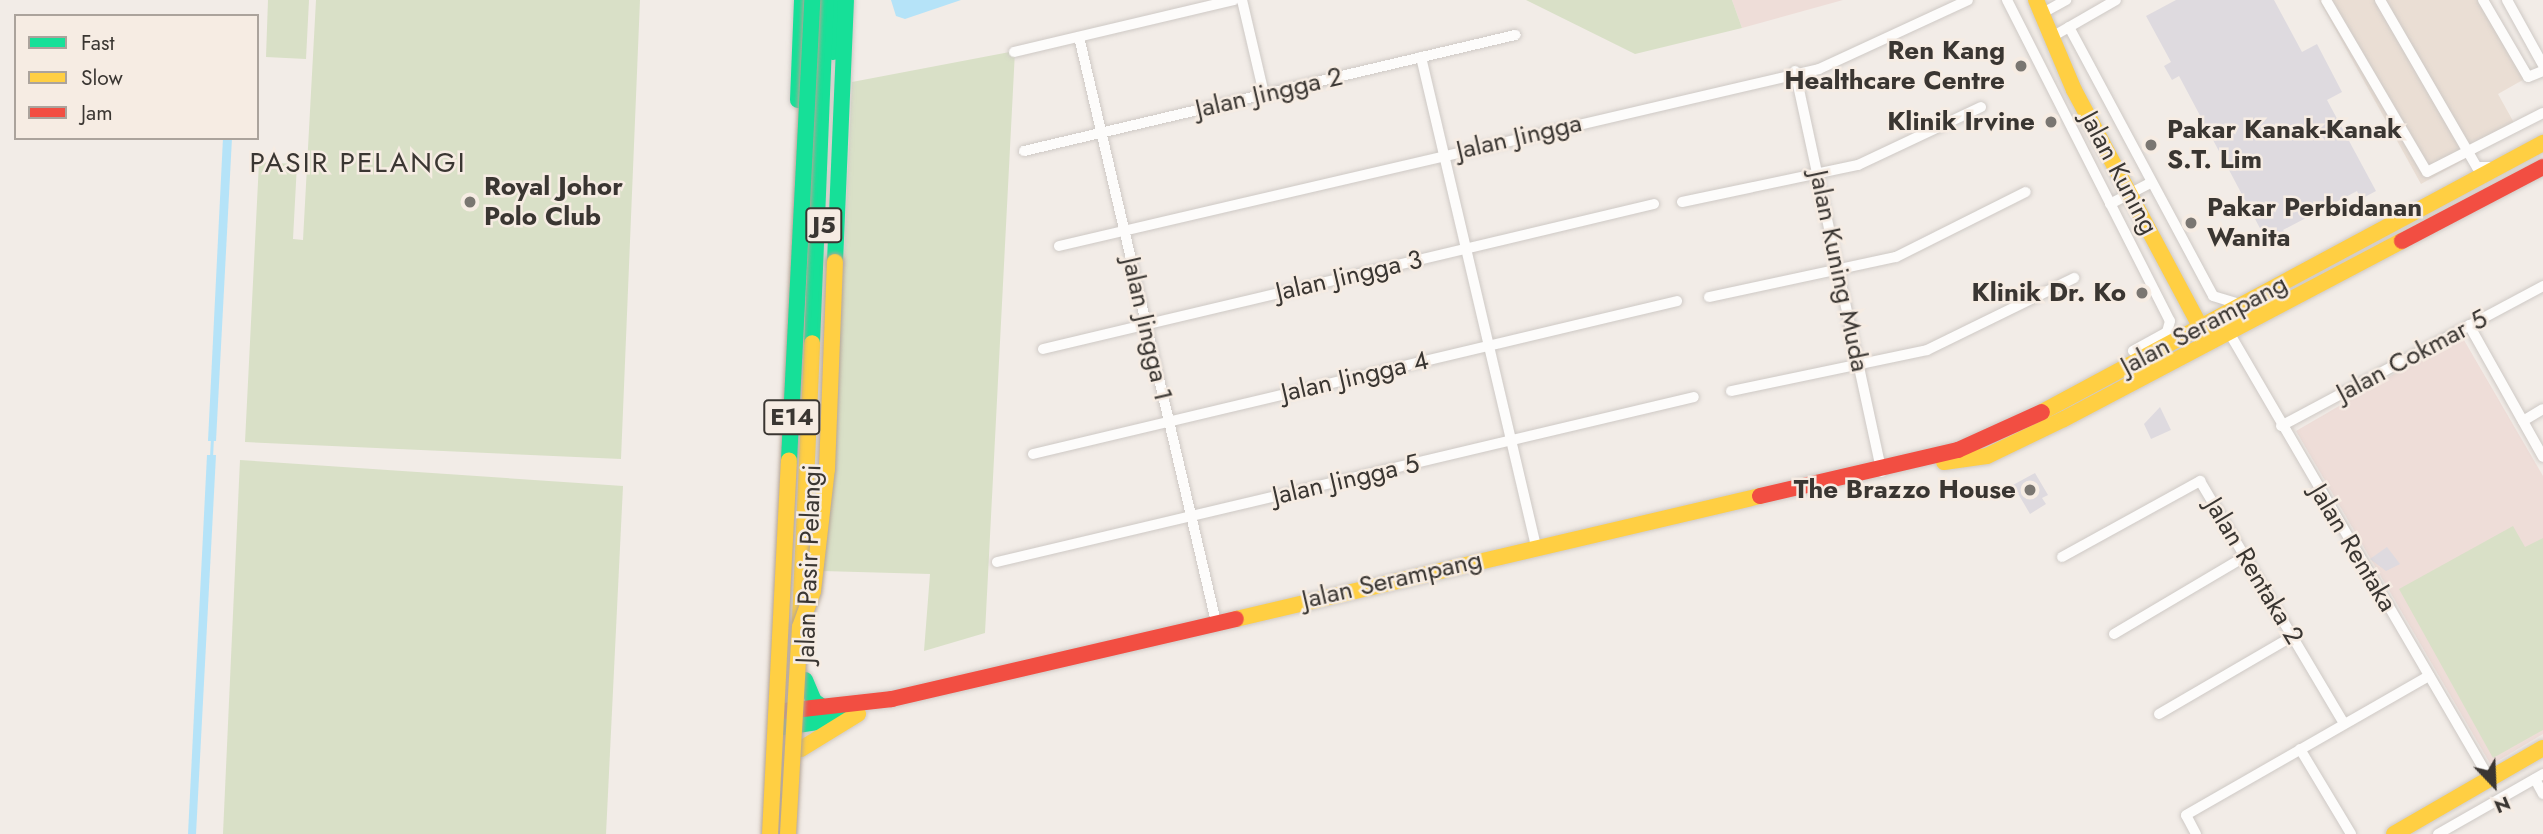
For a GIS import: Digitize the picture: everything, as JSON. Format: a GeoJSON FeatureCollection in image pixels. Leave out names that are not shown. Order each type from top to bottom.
{"type":"FeatureCollection","features":[{"type":"Feature","properties":{"kind":"main road","name":"Jalan Pasir Pelangi"},"geometry":{"type":"LineString","coordinates":[[768,834],[775,727],[802,0]]}},
{"type":"Feature","properties":{"kind":"main road","name":"E14"},"geometry":{"type":"LineString","coordinates":[[768,834],[811,0]]}},
{"type":"Feature","properties":{"kind":"main road","name":"E14"},"geometry":{"type":"LineString","coordinates":[[788,834],[800,627],[826,0]]}},
{"type":"Feature","properties":{"kind":"main road","name":"Jalan Pasir Pelangi"},"geometry":{"type":"LineString","coordinates":[[796,834],[836,0]]}},
{"type":"Feature","properties":{"kind":"main road"},"geometry":{"type":"LineString","coordinates":[[800,627],[813,591],[827,469],[846,0]]}},
{"type":"Feature","properties":{"kind":"main road","name":"Jalan Kuning"},"geometry":{"type":"LineString","coordinates":[[2038,7],[2074,90],[2209,342]]}},
{"type":"Feature","properties":{"kind":"main road","name":"Jalan Serampang"},"geometry":{"type":"LineString","coordinates":[[1888,470],[2000,434],[2543,143]]}},
{"type":"Feature","properties":{"kind":"main road","name":"Jalan Serampang"},"geometry":{"type":"LineString","coordinates":[[775,727],[827,710],[892,699],[1536,546],[1888,470],[1987,456],[2543,167]]}},
{"type":"Feature","properties":{"kind":"main road"},"geometry":{"type":"LineString","coordinates":[[805,680],[814,701],[827,710]]}},
{"type":"Feature","properties":{"kind":"main road","name":"Jalan Serampang"},"geometry":{"type":"LineString","coordinates":[[775,710],[803,719],[858,714],[892,699]]}},
{"type":"Feature","properties":{"kind":"main road"},"geometry":{"type":"LineString","coordinates":[[801,749],[858,714]]}},
{"type":"Feature","properties":{"kind":"main road"},"geometry":{"type":"LineString","coordinates":[[2403,832],[2543,748]]}},
{"type":"Feature","properties":{"kind":"street"},"geometry":{"type":"LineString","coordinates":[[1014,52],[1234,0]]}},
{"type":"Feature","properties":{"kind":"street"},"geometry":{"type":"LineString","coordinates":[[1242,0],[1264,94]]}},
{"type":"Feature","properties":{"kind":"street","name":"Jalan Jingga"},"geometry":{"type":"LineString","coordinates":[[1059,246],[1795,71],[1833,65],[1968,0]]}},
{"type":"Feature","properties":{"kind":"street"},"geometry":{"type":"LineString","coordinates":[[2007,0],[2054,101],[2170,321],[2168,332],[2133,351]]}},
{"type":"Feature","properties":{"kind":"street"},"geometry":{"type":"LineString","coordinates":[[2038,7],[2066,0]]}},
{"type":"Feature","properties":{"kind":"street"},"geometry":{"type":"LineString","coordinates":[[2050,38],[2116,0]]}},
{"type":"Feature","properties":{"kind":"street"},"geometry":{"type":"LineString","coordinates":[[2326,0],[2425,170],[2433,172],[2543,113]]}},
{"type":"Feature","properties":{"kind":"street"},"geometry":{"type":"LineString","coordinates":[[2381,0],[2479,169],[2515,158]]}},
{"type":"Feature","properties":{"kind":"street"},"geometry":{"type":"LineString","coordinates":[[2483,0],[2530,79],[2543,71]]}},
{"type":"Feature","properties":{"kind":"street"},"geometry":{"type":"LineString","coordinates":[[2507,0],[2543,65]]}},
{"type":"Feature","properties":{"kind":"street"},"geometry":{"type":"LineString","coordinates":[[2068,27],[2213,296],[2245,304]]}},
{"type":"Feature","properties":{"kind":"street","name":"Jalan Jingga 2"},"geometry":{"type":"LineString","coordinates":[[1024,151],[1515,35]]}},
{"type":"Feature","properties":{"kind":"street","name":"Jalan Jingga 1"},"geometry":{"type":"LineString","coordinates":[[1079,37],[1216,622]]}},
{"type":"Feature","properties":{"kind":"street"},"geometry":{"type":"LineString","coordinates":[[1422,57],[1536,546]]}},
{"type":"Feature","properties":{"kind":"street","name":"Jalan Kuning Muda"},"geometry":{"type":"LineString","coordinates":[[1795,71],[1861,364],[1888,470]]}},
{"type":"Feature","properties":{"kind":"street"},"geometry":{"type":"LineString","coordinates":[[2054,101],[2074,90]]}},
{"type":"Feature","properties":{"kind":"street"},"geometry":{"type":"LineString","coordinates":[[1682,202],[1818,174],[1881,156],[1981,107]]}},
{"type":"Feature","properties":{"kind":"street"},"geometry":{"type":"LineString","coordinates":[[2110,204],[2152,182]]}},
{"type":"Feature","properties":{"kind":"street"},"geometry":{"type":"LineString","coordinates":[[1709,297],[1909,251],[2026,192]]}},
{"type":"Feature","properties":{"kind":"street","name":"Jalan Jingga 3"},"geometry":{"type":"LineString","coordinates":[[1043,349],[1654,204]]}},
{"type":"Feature","properties":{"kind":"street"},"geometry":{"type":"LineString","coordinates":[[1731,391],[1947,344],[2074,278]]}},
{"type":"Feature","properties":{"kind":"street","name":"Jalan Cokmar 5"},"geometry":{"type":"LineString","coordinates":[[2281,426],[2543,286]]}},
{"type":"Feature","properties":{"kind":"street","name":"Jalan Jingga 4"},"geometry":{"type":"LineString","coordinates":[[1033,454],[1677,301]]}},
{"type":"Feature","properties":{"kind":"street","name":"Jalan Rentaka"},"geometry":{"type":"LineString","coordinates":[[2220,317],[2281,426],[2489,778]]}},
{"type":"Feature","properties":{"kind":"street"},"geometry":{"type":"LineString","coordinates":[[2469,326],[2543,457]]}},
{"type":"Feature","properties":{"kind":"street","name":"Jalan Jingga 5"},"geometry":{"type":"LineString","coordinates":[[997,562],[1694,397]]}},
{"type":"Feature","properties":{"kind":"street"},"geometry":{"type":"LineString","coordinates":[[2523,421],[2543,409]]}},
{"type":"Feature","properties":{"kind":"street","name":"Jalan Rentaka 2"},"geometry":{"type":"LineString","coordinates":[[2062,557],[2200,481],[2344,724]]}},
{"type":"Feature","properties":{"kind":"street"},"geometry":{"type":"LineString","coordinates":[[2114,634],[2244,557]]}},
{"type":"Feature","properties":{"kind":"street"},"geometry":{"type":"LineString","coordinates":[[2160,714],[2293,636]]}},
{"type":"Feature","properties":{"kind":"street"},"geometry":{"type":"LineString","coordinates":[[2196,834],[2186,815],[2429,676]]}},
{"type":"Feature","properties":{"kind":"street"},"geometry":{"type":"LineString","coordinates":[[2300,749],[2351,834]]}},
{"type":"Feature","properties":{"kind":"street"},"geometry":{"type":"LineString","coordinates":[[2438,834],[2539,777],[2543,794]]}},
{"type":"Feature","properties":{"kind":"shaded area"},"geometry":{"type":"Polygon","coordinates":[[[1732,0],[1843,0],[1742,28],[1732,0]]]}},
{"type":"Feature","properties":{"kind":"shaded area"},"geometry":{"type":"Polygon","coordinates":[[[2319,0],[2486,0],[2528,77],[2498,94],[2518,130],[2421,184],[2319,0]]]}},
{"type":"Feature","properties":{"kind":"shaded area"},"geometry":{"type":"Polygon","coordinates":[[[2461,335],[2543,476],[2543,734],[2491,765],[2296,431],[2461,335]]]}},
{"type":"Feature","properties":{"kind":"green space"},"geometry":{"type":"Polygon","coordinates":[[[268,0],[309,0],[306,59],[266,57],[268,0]]]}},
{"type":"Feature","properties":{"kind":"green space","name":"Royal Johor Polo Club"},"geometry":{"type":"Polygon","coordinates":[[[316,0],[640,0],[621,459],[245,442],[259,162],[297,164],[293,239],[303,240],[316,0]]]}},
{"type":"Feature","properties":{"kind":"green space"},"geometry":{"type":"Polygon","coordinates":[[[1526,0],[1732,0],[1742,28],[1635,54],[1526,0]]]}},
{"type":"Feature","properties":{"kind":"green space"},"geometry":{"type":"Polygon","coordinates":[[[1015,51],[985,633],[924,651],[930,574],[822,571],[837,398],[852,82],[1015,51]]]}},
{"type":"Feature","properties":{"kind":"green space"},"geometry":{"type":"Polygon","coordinates":[[[240,460],[623,486],[606,834],[223,834],[240,460]]]}},
{"type":"Feature","properties":{"kind":"green space"},"geometry":{"type":"Polygon","coordinates":[[[2513,526],[2525,547],[2543,538],[2543,730],[2493,758],[2399,589],[2513,526]]]}},
{"type":"Feature","properties":{"kind":"water"},"geometry":{"type":"Polygon","coordinates":[[[891,0],[961,0],[905,19],[896,16],[891,0]]]}},
{"type":"Feature","properties":{"kind":"water"},"geometry":{"type":"Polygon","coordinates":[[[223,140],[232,140],[216,441],[208,441],[223,140]]]}},
{"type":"Feature","properties":{"kind":"water"},"geometry":{"type":"Polygon","coordinates":[[[207,455],[216,455],[196,834],[188,834],[207,455]]]}},
{"type":"Feature","properties":{"kind":"building"},"geometry":{"type":"Polygon","coordinates":[[[2176,0],[2274,0],[2302,52],[2317,44],[2342,92],[2327,100],[2376,191],[2361,199],[2357,191],[2283,230],[2289,239],[2271,249],[2179,76],[2172,80],[2164,66],[2171,62],[2146,16],[2176,0]]]}},
{"type":"Feature","properties":{"kind":"building"},"geometry":{"type":"Polygon","coordinates":[[[2160,407],[2171,430],[2151,439],[2144,424],[2160,407]]]}},
{"type":"Feature","properties":{"kind":"building","name":"The Brazzo House"},"geometry":{"type":"Polygon","coordinates":[[[2035,473],[2048,495],[2042,498],[2046,504],[2030,514],[2013,485],[2035,473]]]}},
{"type":"Feature","properties":{"kind":"building"},"geometry":{"type":"Polygon","coordinates":[[[2387,547],[2400,564],[2386,571],[2370,559],[2387,547]]]}},
{"type":"Feature","properties":{"kind":"waterway"},"geometry":{"type":"LineString","coordinates":[[211,457],[212,439]]}},
{"type":"Feature","properties":{"kind":"traffic: fast"},"geometry":{"type":"LineString","coordinates":[[798,100],[802,0]]}},
{"type":"Feature","properties":{"kind":"traffic: fast"},"geometry":{"type":"LineString","coordinates":[[789,460],[812,0]]}},
{"type":"Feature","properties":{"kind":"traffic: fast"},"geometry":{"type":"LineString","coordinates":[[812,343],[826,0]]}},
{"type":"Feature","properties":{"kind":"traffic: fast"},"geometry":{"type":"LineString","coordinates":[[833,52],[836,0]]}},
{"type":"Feature","properties":{"kind":"traffic: fast"},"geometry":{"type":"LineString","coordinates":[[835,262],[846,0]]}},
{"type":"Feature","properties":{"kind":"traffic: fast"},"geometry":{"type":"LineString","coordinates":[[805,680],[814,701],[827,710]]}},
{"type":"Feature","properties":{"kind":"traffic: fast"},"geometry":{"type":"LineString","coordinates":[[784,727],[845,718]]}},
{"type":"Feature","properties":{"kind":"traffic: slow"},"geometry":{"type":"LineString","coordinates":[[2036,0],[2074,90],[2205,335]]}},
{"type":"Feature","properties":{"kind":"traffic: slow"},"geometry":{"type":"LineString","coordinates":[[2042,412],[2543,143]]}},
{"type":"Feature","properties":{"kind":"traffic: slow"},"geometry":{"type":"LineString","coordinates":[[1944,462],[1987,456],[2064,419],[2402,241]]}},
{"type":"Feature","properties":{"kind":"traffic: slow"},"geometry":{"type":"LineString","coordinates":[[788,834],[800,627],[813,591],[827,469],[835,262]]}},
{"type":"Feature","properties":{"kind":"traffic: slow"},"geometry":{"type":"LineString","coordinates":[[800,621],[812,343]]}},
{"type":"Feature","properties":{"kind":"traffic: slow"},"geometry":{"type":"LineString","coordinates":[[770,834],[789,460]]}},
{"type":"Feature","properties":{"kind":"traffic: slow"},"geometry":{"type":"LineString","coordinates":[[1236,619],[1760,496]]}},
{"type":"Feature","properties":{"kind":"traffic: slow"},"geometry":{"type":"LineString","coordinates":[[801,749],[858,714]]}},
{"type":"Feature","properties":{"kind":"traffic: slow"},"geometry":{"type":"LineString","coordinates":[[2394,834],[2543,748]]}},
{"type":"Feature","properties":{"kind":"traffic: jam"},"geometry":{"type":"LineString","coordinates":[[2402,241],[2543,167]]}},
{"type":"Feature","properties":{"kind":"traffic: jam"},"geometry":{"type":"LineString","coordinates":[[1760,496],[1958,450],[2042,412]]}},
{"type":"Feature","properties":{"kind":"traffic: jam"},"geometry":{"type":"LineString","coordinates":[[785,711],[892,699],[1236,619]]}},
{"type":"Feature","properties":{"kind":"place","name":"Ren Kang Healthcare Centre"},"geometry":{"type":"Point","coordinates":[2021,66]}},
{"type":"Feature","properties":{"kind":"place","name":"Klinik Irvine"},"geometry":{"type":"Point","coordinates":[2051,122]}},
{"type":"Feature","properties":{"kind":"place","name":"Pakar Kanak-Kanak S.T. Lim"},"geometry":{"type":"Point","coordinates":[2151,145]}},
{"type":"Feature","properties":{"kind":"place","name":"Royal Johor Polo Club"},"geometry":{"type":"Point","coordinates":[470,202]}},
{"type":"Feature","properties":{"kind":"place","name":"Pakar Perbidanan Wanita"},"geometry":{"type":"Point","coordinates":[2191,223]}},
{"type":"Feature","properties":{"kind":"place","name":"Klinik Dr. Ko"},"geometry":{"type":"Point","coordinates":[2142,293]}},
{"type":"Feature","properties":{"kind":"place","name":"The Brazzo House"},"geometry":{"type":"Point","coordinates":[2030,490]}},
{"type":"Feature","properties":{"kind":"district","name":"PASIR PELANGI"},"geometry":{"type":"Point","coordinates":[358,163]}}]}
